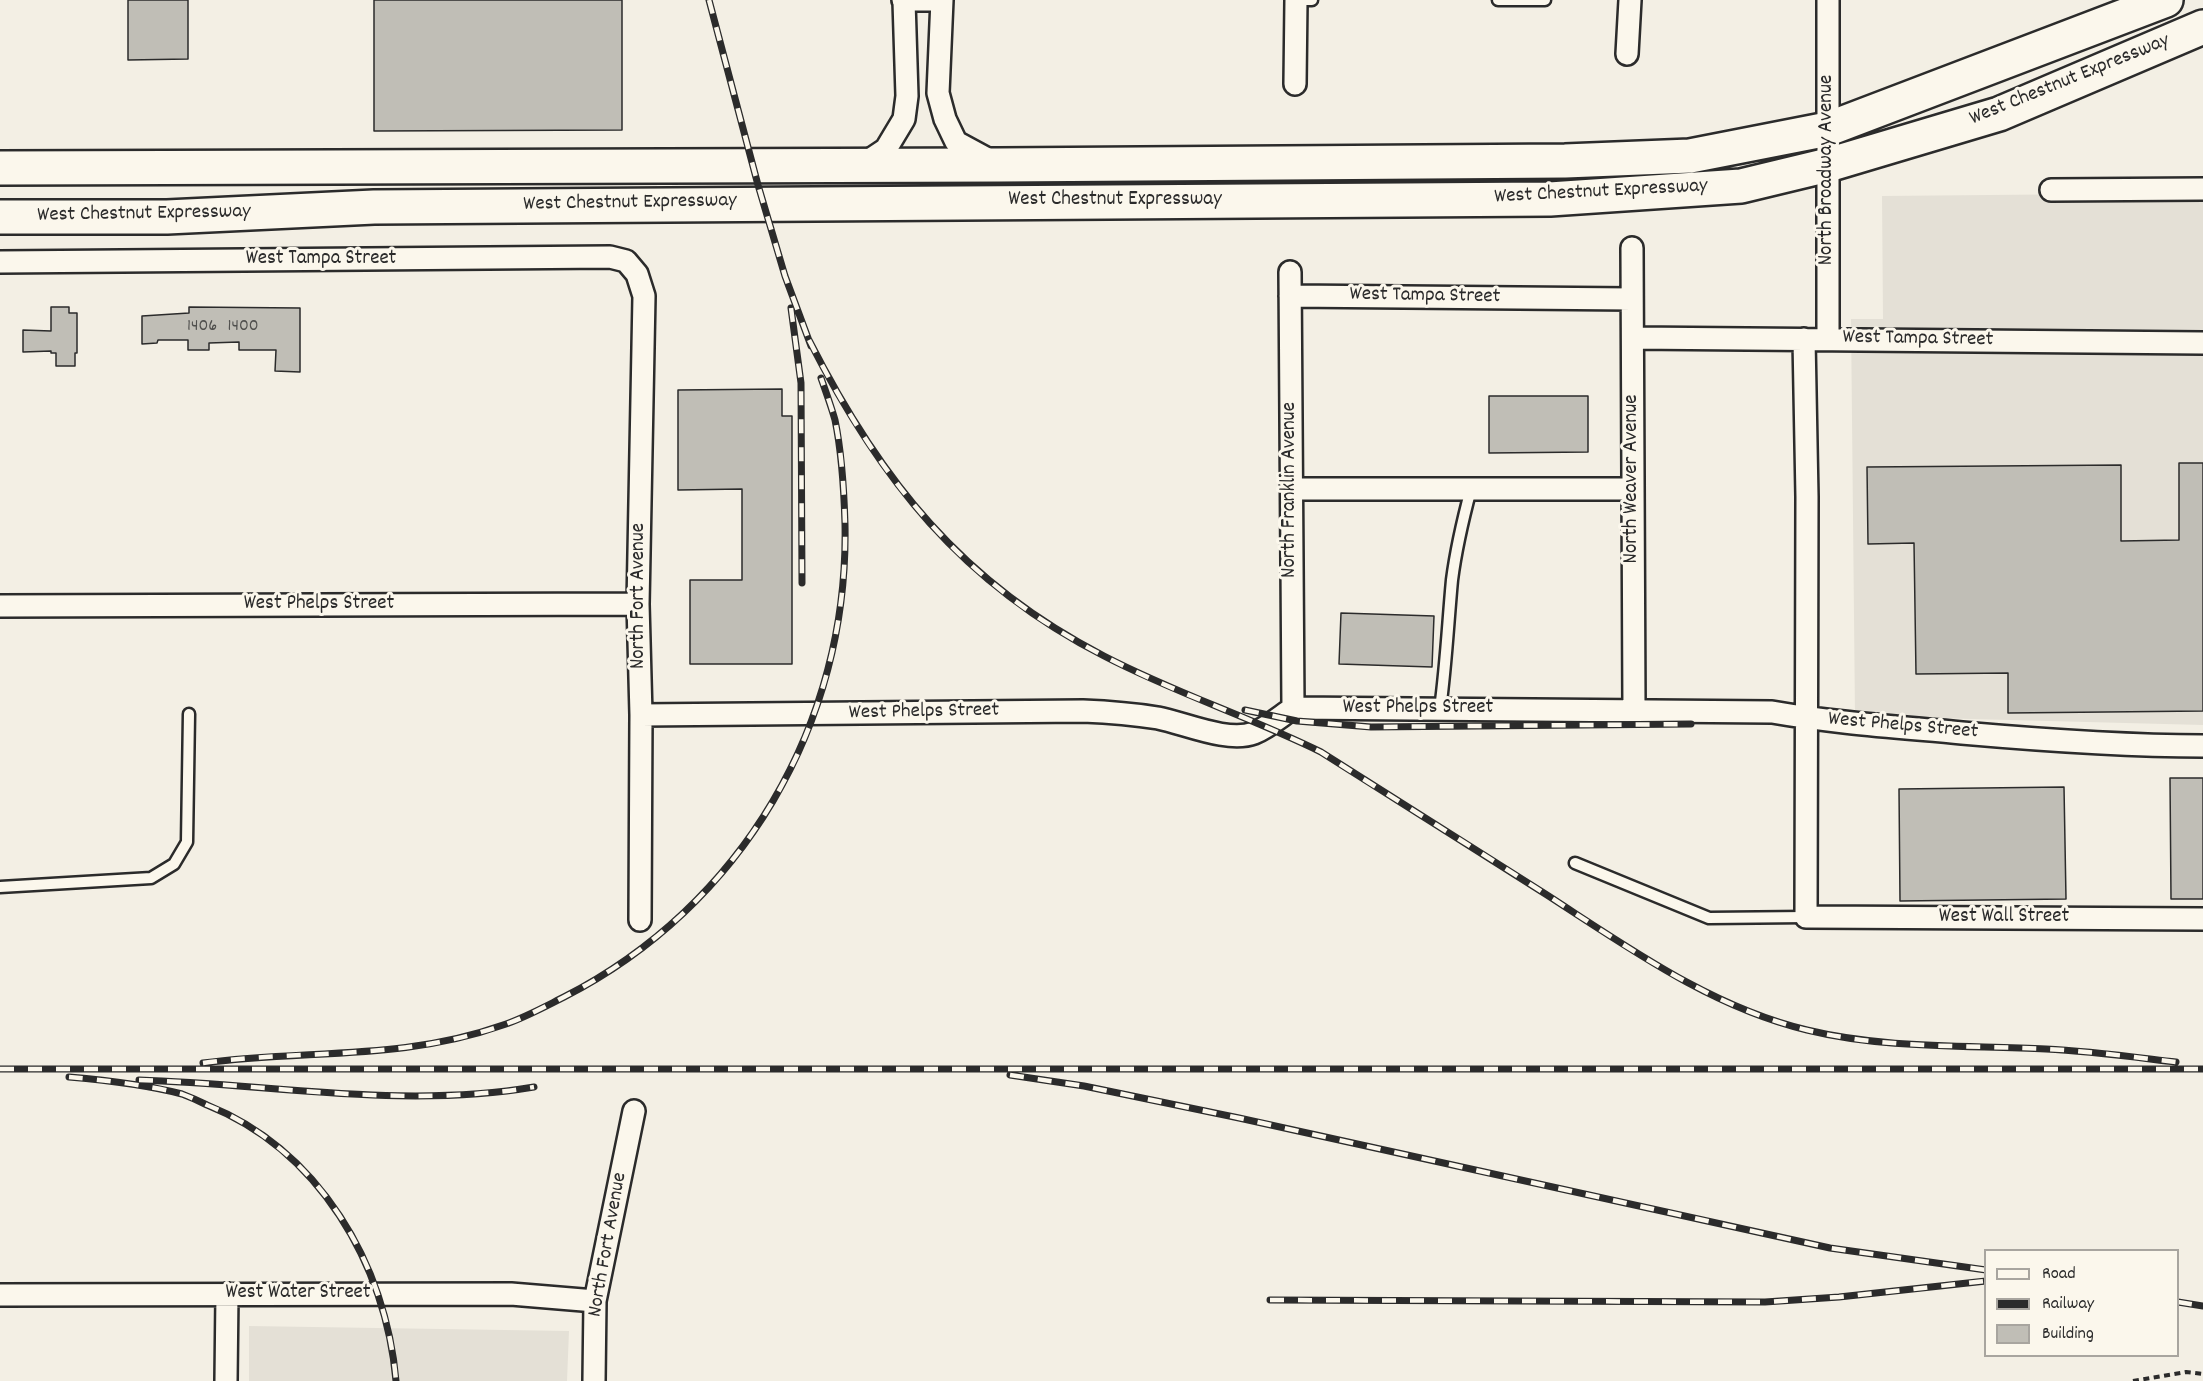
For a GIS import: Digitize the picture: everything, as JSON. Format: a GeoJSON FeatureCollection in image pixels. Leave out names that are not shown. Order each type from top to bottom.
{"type":"FeatureCollection","features":[{"type":"Feature","properties":{"kind":"main road","name":"West Chestnut Expressway"},"geometry":{"type":"LineString","coordinates":[[0,168],[861,166],[1565,161],[1690,156],[1828,129],[2166,0]]}},
{"type":"Feature","properties":{"kind":"main road","name":"West Chestnut Expressway"},"geometry":{"type":"LineString","coordinates":[[0,217],[167,217],[385,207],[1550,199],[1741,186],[1828,165],[1998,114],[2203,27]]}},
{"type":"Feature","properties":{"kind":"street"},"geometry":{"type":"LineString","coordinates":[[861,166],[886,149],[904,119],[907,96],[903,0],[940,0],[938,93],[945,119],[956,142],[999,165]]}},
{"type":"Feature","properties":{"kind":"street"},"geometry":{"type":"LineString","coordinates":[[1295,84],[1296,0]]}},
{"type":"Feature","properties":{"kind":"street"},"geometry":{"type":"LineString","coordinates":[[1627,54],[1630,0]]}},
{"type":"Feature","properties":{"kind":"street","name":"North Broadway Avenue"},"geometry":{"type":"LineString","coordinates":[[1828,0],[1828,339]]}},
{"type":"Feature","properties":{"kind":"street"},"geometry":{"type":"LineString","coordinates":[[2051,190],[2203,189]]}},
{"type":"Feature","properties":{"kind":"street","name":"North Weaver Avenue"},"geometry":{"type":"LineString","coordinates":[[1632,248],[1634,710]]}},
{"type":"Feature","properties":{"kind":"street","name":"West Tampa Street"},"geometry":{"type":"LineString","coordinates":[[0,262],[610,257],[626,261],[637,273]]}},
{"type":"Feature","properties":{"kind":"street","name":"North Franklin Avenue"},"geometry":{"type":"LineString","coordinates":[[1290,272],[1293,708]]}},
{"type":"Feature","properties":{"kind":"street","name":"North Fort Avenue"},"geometry":{"type":"LineString","coordinates":[[637,273],[644,296],[638,604],[641,715],[640,920]]}},
{"type":"Feature","properties":{"kind":"street","name":"West Tampa Street"},"geometry":{"type":"LineString","coordinates":[[1290,296],[1632,299]]}},
{"type":"Feature","properties":{"kind":"street","name":"West Tampa Street"},"geometry":{"type":"LineString","coordinates":[[1633,338],[2203,343]]}},
{"type":"Feature","properties":{"kind":"street"},"geometry":{"type":"LineString","coordinates":[[1804,339],[1806,917]]}},
{"type":"Feature","properties":{"kind":"street"},"geometry":{"type":"LineString","coordinates":[[1291,489],[1633,489]]}},
{"type":"Feature","properties":{"kind":"street","name":"West Phelps Street"},"geometry":{"type":"LineString","coordinates":[[0,606],[638,604]]}},
{"type":"Feature","properties":{"kind":"street","name":"West Phelps Street"},"geometry":{"type":"LineString","coordinates":[[641,715],[1083,711],[1160,718],[1223,734],[1241,736],[1254,733],[1293,708],[1772,712],[1807,718],[2062,742],[2130,746],[2203,746]]}},
{"type":"Feature","properties":{"kind":"street","name":"West Wall Street"},"geometry":{"type":"LineString","coordinates":[[1806,917],[2203,919]]}},
{"type":"Feature","properties":{"kind":"street","name":"North Fort Avenue"},"geometry":{"type":"LineString","coordinates":[[594,1381],[595,1301],[634,1111]]}},
{"type":"Feature","properties":{"kind":"street"},"geometry":{"type":"LineString","coordinates":[[226,1381],[227,1294]]}},
{"type":"Feature","properties":{"kind":"street","name":"West Water Street"},"geometry":{"type":"LineString","coordinates":[[0,1295],[511,1294],[595,1301]]}},
{"type":"Feature","properties":{"kind":"lane"},"geometry":{"type":"LineString","coordinates":[[1296,0],[1312,0]]}},
{"type":"Feature","properties":{"kind":"lane"},"geometry":{"type":"LineString","coordinates":[[1498,0],[1545,0]]}},
{"type":"Feature","properties":{"kind":"lane"},"geometry":{"type":"LineString","coordinates":[[1440,709],[1447,661],[1452,579],[1463,518],[1471,489]]}},
{"type":"Feature","properties":{"kind":"lane"},"geometry":{"type":"LineString","coordinates":[[0,887],[151,878],[174,864],[187,842],[189,714]]}},
{"type":"Feature","properties":{"kind":"lane"},"geometry":{"type":"LineString","coordinates":[[1575,863],[1709,918],[1806,917]]}},
{"type":"Feature","properties":{"kind":"path"},"geometry":{"type":"LineString","coordinates":[[2133,1381],[2186,1372],[2203,1374]]}},
{"type":"Feature","properties":{"kind":"shaded area"},"geometry":{"type":"Polygon","coordinates":[[[2203,193],[2203,725],[1855,716],[1851,319],[1883,319],[1882,196],[2203,193]]]}},
{"type":"Feature","properties":{"kind":"shaded area"},"geometry":{"type":"Polygon","coordinates":[[[249,1326],[569,1331],[567,1381],[249,1381],[249,1326]]]}},
{"type":"Feature","properties":{"kind":"building"},"geometry":{"type":"Polygon","coordinates":[[[128,0],[188,0],[188,59],[128,60],[128,0]]]}},
{"type":"Feature","properties":{"kind":"building"},"geometry":{"type":"Polygon","coordinates":[[[374,0],[622,0],[622,130],[374,131],[374,0]]]}},
{"type":"Feature","properties":{"kind":"building"},"geometry":{"type":"Polygon","coordinates":[[[51,307],[69,307],[69,313],[77,313],[75,366],[56,366],[56,353],[51,353],[51,351],[23,352],[23,330],[51,331],[51,307]]]}},
{"type":"Feature","properties":{"kind":"building"},"geometry":{"type":"Polygon","coordinates":[[[189,307],[300,308],[300,372],[275,371],[276,350],[239,350],[239,342],[209,343],[209,350],[188,350],[188,340],[158,340],[157,343],[142,344],[142,316],[189,313],[189,307]]]}},
{"type":"Feature","properties":{"kind":"building"},"geometry":{"type":"Polygon","coordinates":[[[782,389],[782,416],[792,416],[792,664],[690,664],[690,580],[742,580],[742,489],[678,490],[678,390],[782,389]]]}},
{"type":"Feature","properties":{"kind":"building"},"geometry":{"type":"Polygon","coordinates":[[[1489,396],[1588,396],[1588,452],[1489,453],[1489,396]]]}},
{"type":"Feature","properties":{"kind":"building"},"geometry":{"type":"Polygon","coordinates":[[[2179,463],[2203,463],[2203,711],[2008,713],[2008,673],[1916,674],[1914,543],[1868,544],[1867,467],[2121,465],[2121,541],[2179,540],[2179,463]]]}},
{"type":"Feature","properties":{"kind":"building"},"geometry":{"type":"Polygon","coordinates":[[[1341,613],[1434,616],[1432,667],[1339,664],[1341,613]]]}},
{"type":"Feature","properties":{"kind":"building"},"geometry":{"type":"Polygon","coordinates":[[[2170,778],[2203,778],[2203,899],[2171,899],[2170,778]]]}},
{"type":"Feature","properties":{"kind":"building"},"geometry":{"type":"Polygon","coordinates":[[[2064,787],[2066,899],[1900,901],[1899,789],[2064,787]]]}},
{"type":"Feature","properties":{"kind":"railway"},"geometry":{"type":"LineString","coordinates":[[709,0],[758,185],[785,276],[811,346]]}},
{"type":"Feature","properties":{"kind":"railway"},"geometry":{"type":"LineString","coordinates":[[791,308],[801,383],[802,583]]}},
{"type":"Feature","properties":{"kind":"railway"},"geometry":{"type":"LineString","coordinates":[[809,340],[836,391],[896,482],[930,523],[967,561],[1008,596],[1053,627],[1104,656],[1158,682],[1321,752],[1640,955],[1704,991],[1772,1020],[1836,1036],[1926,1045],[2062,1050],[2176,1062]]}},
{"type":"Feature","properties":{"kind":"railway"},"geometry":{"type":"LineString","coordinates":[[203,1063],[391,1049],[465,1036],[511,1022],[564,997],[627,959],[684,913],[732,860],[773,801],[805,738],[828,669],[841,598],[845,524],[842,472],[835,420],[821,378]]}},
{"type":"Feature","properties":{"kind":"railway"},"geometry":{"type":"LineString","coordinates":[[1245,710],[1297,721],[1371,727],[1691,724]]}},
{"type":"Feature","properties":{"kind":"railway"},"geometry":{"type":"LineString","coordinates":[[0,1069],[2203,1069]]}},
{"type":"Feature","properties":{"kind":"railway"},"geometry":{"type":"LineString","coordinates":[[1010,1075],[1084,1086],[1239,1118],[1830,1248],[1984,1270]]}},
{"type":"Feature","properties":{"kind":"railway"},"geometry":{"type":"LineString","coordinates":[[69,1077],[126,1083],[182,1094],[247,1125],[282,1151],[313,1181],[340,1216],[361,1254],[378,1295],[390,1337],[396,1381]]}},
{"type":"Feature","properties":{"kind":"railway"},"geometry":{"type":"LineString","coordinates":[[139,1080],[386,1096],[436,1096],[534,1087]]}},
{"type":"Feature","properties":{"kind":"railway"},"geometry":{"type":"LineString","coordinates":[[1270,1300],[1765,1302],[1839,1297],[1984,1281]]}},
{"type":"Feature","properties":{"kind":"railway"},"geometry":{"type":"LineString","coordinates":[[2179,1302],[2203,1306]]}}]}
